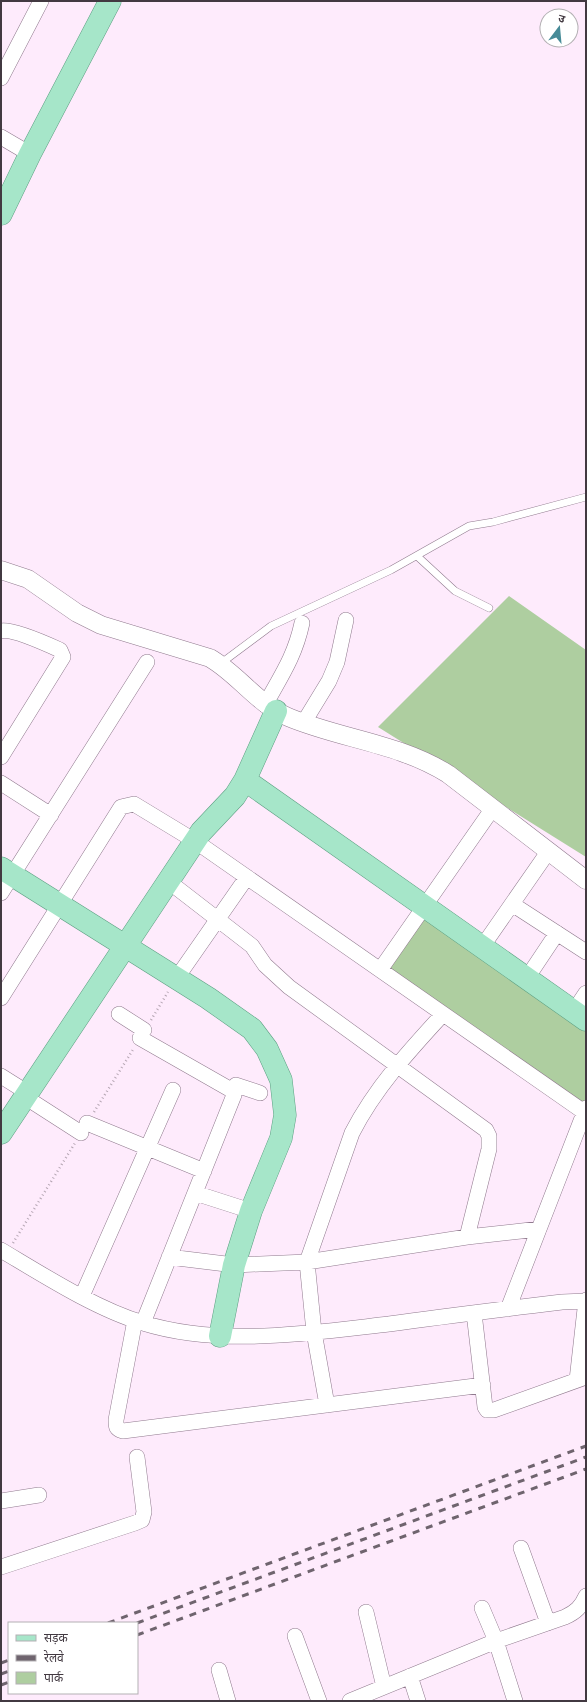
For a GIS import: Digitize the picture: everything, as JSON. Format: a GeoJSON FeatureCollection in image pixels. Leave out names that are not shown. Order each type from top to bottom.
{"type":"FeatureCollection","features":[{"type":"Feature","properties":{"kind":"main road"},"geometry":{"type":"LineString","coordinates":[[1,214],[30,154],[110,1]]}},
{"type":"Feature","properties":{"kind":"main road"},"geometry":{"type":"LineString","coordinates":[[2,1130],[27,1095],[195,841],[208,824],[232,801],[245,780],[270,708]]}},
{"type":"Feature","properties":{"kind":"main road"},"geometry":{"type":"LineString","coordinates":[[245,780],[580,1016]]}},
{"type":"Feature","properties":{"kind":"main road"},"geometry":{"type":"LineString","coordinates":[[7,871],[252,1029],[267,1049],[281,1080],[285,1115],[281,1138],[251,1211],[234,1265],[220,1336]]}},
{"type":"Feature","properties":{"kind":"street"},"geometry":{"type":"LineString","coordinates":[[1,78],[41,1]]}},
{"type":"Feature","properties":{"kind":"street"},"geometry":{"type":"LineString","coordinates":[[1,137],[30,154]]}},
{"type":"Feature","properties":{"kind":"street"},"geometry":{"type":"LineString","coordinates":[[1,570],[28,579],[77,613],[101,626],[198,654],[220,664],[270,708],[304,722],[405,753],[433,765],[586,880]]}},
{"type":"Feature","properties":{"kind":"street"},"geometry":{"type":"LineString","coordinates":[[304,722],[329,681],[337,662],[346,620]]}},
{"type":"Feature","properties":{"kind":"street"},"geometry":{"type":"LineString","coordinates":[[270,708],[297,645],[302,623]]}},
{"type":"Feature","properties":{"kind":"street"},"geometry":{"type":"LineString","coordinates":[[1,631],[11,631],[53,647],[60,650],[63,657],[1,757]]}},
{"type":"Feature","properties":{"kind":"street"},"geometry":{"type":"LineString","coordinates":[[1,893],[7,871],[51,815],[146,662]]}},
{"type":"Feature","properties":{"kind":"street"},"geometry":{"type":"LineString","coordinates":[[1,783],[51,815]]}},
{"type":"Feature","properties":{"kind":"street"},"geometry":{"type":"LineString","coordinates":[[1,998],[121,807],[134,804],[195,841],[443,1014],[585,1110],[508,1309]]}},
{"type":"Feature","properties":{"kind":"street"},"geometry":{"type":"LineString","coordinates":[[380,970],[492,808]]}},
{"type":"Feature","properties":{"kind":"street"},"geometry":{"type":"LineString","coordinates":[[482,947],[548,852]]}},
{"type":"Feature","properties":{"kind":"street"},"geometry":{"type":"LineString","coordinates":[[176,979],[247,877]]}},
{"type":"Feature","properties":{"kind":"street"},"geometry":{"type":"LineString","coordinates":[[168,881],[218,918],[252,946],[265,965],[289,987],[486,1130],[489,1136],[489,1149],[467,1237]]}},
{"type":"Feature","properties":{"kind":"street"},"geometry":{"type":"LineString","coordinates":[[512,904],[586,952]]}},
{"type":"Feature","properties":{"kind":"street"},"geometry":{"type":"LineString","coordinates":[[527,978],[557,933]]}},
{"type":"Feature","properties":{"kind":"street"},"geometry":{"type":"LineString","coordinates":[[580,1016],[586,993]]}},
{"type":"Feature","properties":{"kind":"street"},"geometry":{"type":"LineString","coordinates":[[119,1014],[142,1034],[233,1091]]}},
{"type":"Feature","properties":{"kind":"street"},"geometry":{"type":"LineString","coordinates":[[327,1405],[314,1332],[307,1262],[352,1132],[360,1117],[397,1064],[443,1014]]}},
{"type":"Feature","properties":{"kind":"street"},"geometry":{"type":"LineString","coordinates":[[1,1076],[27,1095],[84,1128],[147,1149],[204,1171]]}},
{"type":"Feature","properties":{"kind":"street"},"geometry":{"type":"LineString","coordinates":[[260,1093],[236,1085],[233,1091],[233,1100],[169,1257],[139,1322],[116,1420],[118,1430],[123,1431],[483,1384]]}},
{"type":"Feature","properties":{"kind":"street"},"geometry":{"type":"LineString","coordinates":[[82,1296],[173,1090]]}},
{"type":"Feature","properties":{"kind":"street"},"geometry":{"type":"LineString","coordinates":[[195,1193],[251,1211]]}},
{"type":"Feature","properties":{"kind":"street"},"geometry":{"type":"LineString","coordinates":[[169,1257],[234,1265],[307,1262],[467,1237],[538,1229]]}},
{"type":"Feature","properties":{"kind":"street"},"geometry":{"type":"LineString","coordinates":[[3,1255],[82,1296],[139,1322],[182,1332],[220,1336],[314,1332],[562,1302],[586,1301],[582,1379],[491,1411],[485,1407],[474,1313]]}},
{"type":"Feature","properties":{"kind":"street"},"geometry":{"type":"LineString","coordinates":[[1,1567],[135,1524],[142,1520],[144,1512],[137,1458]]}},
{"type":"Feature","properties":{"kind":"street"},"geometry":{"type":"LineString","coordinates":[[1,1501],[39,1495]]}},
{"type":"Feature","properties":{"kind":"street"},"geometry":{"type":"LineString","coordinates":[[520,1548],[548,1623]]}},
{"type":"Feature","properties":{"kind":"street"},"geometry":{"type":"LineString","coordinates":[[350,1701],[496,1641],[575,1612],[581,1607],[586,1596]]}},
{"type":"Feature","properties":{"kind":"street"},"geometry":{"type":"LineString","coordinates":[[482,1608],[496,1641],[515,1701]]}},
{"type":"Feature","properties":{"kind":"street"},"geometry":{"type":"LineString","coordinates":[[366,1612],[384,1687]]}},
{"type":"Feature","properties":{"kind":"street"},"geometry":{"type":"LineString","coordinates":[[295,1636],[319,1701]]}},
{"type":"Feature","properties":{"kind":"street"},"geometry":{"type":"LineString","coordinates":[[219,1670],[228,1701]]}},
{"type":"Feature","properties":{"kind":"street"},"geometry":{"type":"LineString","coordinates":[[410,1676],[418,1701]]}},
{"type":"Feature","properties":{"kind":"lane"},"geometry":{"type":"LineString","coordinates":[[220,664],[271,626],[391,570],[468,526],[493,522],[586,497]]}},
{"type":"Feature","properties":{"kind":"lane"},"geometry":{"type":"LineString","coordinates":[[417,556],[455,591],[489,608]]}},
{"type":"Feature","properties":{"kind":"green space"},"geometry":{"type":"Polygon","coordinates":[[[509,596],[586,650],[586,857],[378,727],[509,596]]]}},
{"type":"Feature","properties":{"kind":"green space"},"geometry":{"type":"Polygon","coordinates":[[[424,906],[586,1020],[586,1109],[380,970],[424,906]]]}},
{"type":"Feature","properties":{"kind":"railway"},"geometry":{"type":"LineString","coordinates":[[111,1622],[586,1446]]}},
{"type":"Feature","properties":{"kind":"railway"},"geometry":{"type":"LineString","coordinates":[[138,1623],[586,1457]]}},
{"type":"Feature","properties":{"kind":"railway"},"geometry":{"type":"LineString","coordinates":[[138,1635],[586,1469]]}},
{"type":"Feature","properties":{"kind":"railway"},"geometry":{"type":"LineString","coordinates":[[1,1663],[8,1660]]}},
{"type":"Feature","properties":{"kind":"railway"},"geometry":{"type":"LineString","coordinates":[[1,1674],[8,1671]]}},
{"type":"Feature","properties":{"kind":"railway"},"geometry":{"type":"LineString","coordinates":[[1,1685],[8,1682]]}}]}
